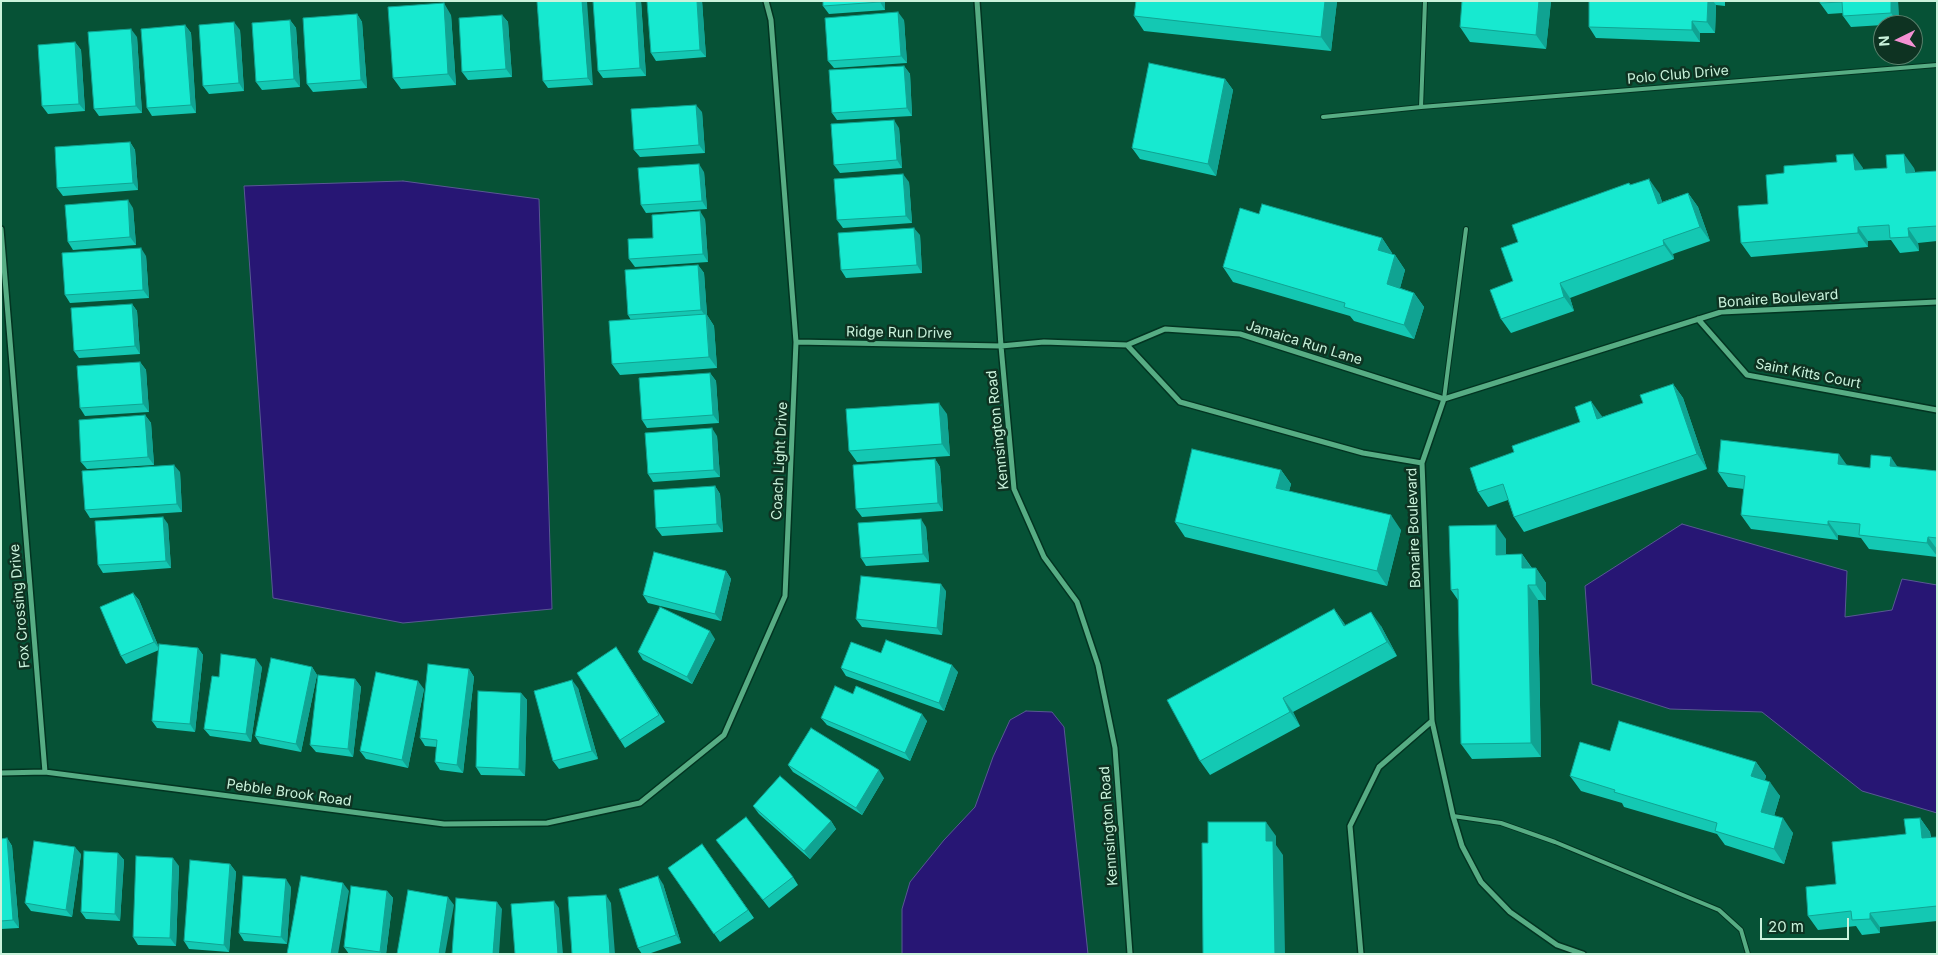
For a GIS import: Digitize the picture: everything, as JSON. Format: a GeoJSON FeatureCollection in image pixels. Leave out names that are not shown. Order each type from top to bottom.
{"type":"FeatureCollection","features":[{"type":"Feature","properties":{"kind":"street","name":"Coach Light Drive"},"geometry":{"type":"LineString","coordinates":[[575,817],[640,803],[724,735],[784,596],[796,342],[771,20],[766,1]]}},
{"type":"Feature","properties":{"kind":"street","name":"Kennsington Road"},"geometry":{"type":"LineString","coordinates":[[977,1],[1001,346],[1014,489],[1044,557],[1077,602],[1098,665],[1115,748],[1130,954]]}},
{"type":"Feature","properties":{"kind":"street","name":"Fox Crossing Drive"},"geometry":{"type":"LineString","coordinates":[[1,229],[45,772]]}},
{"type":"Feature","properties":{"kind":"street","name":"Bonaire Boulevard"},"geometry":{"type":"LineString","coordinates":[[1582,954],[1557,945],[1510,912],[1481,882],[1462,846],[1454,816],[1432,721],[1422,463],[1444,399],[1722,312],[1937,302]]}},
{"type":"Feature","properties":{"kind":"street","name":"Saint Kitts Court"},"geometry":{"type":"LineString","coordinates":[[1698,319],[1747,375],[1937,410]]}},
{"type":"Feature","properties":{"kind":"street","name":"Jamaica Run Lane"},"geometry":{"type":"LineString","coordinates":[[1001,346],[1044,342],[1126,344],[1165,329],[1240,334],[1444,399]]}},
{"type":"Feature","properties":{"kind":"street","name":"Ridge Run Drive"},"geometry":{"type":"LineString","coordinates":[[796,342],[1001,346]]}},
{"type":"Feature","properties":{"kind":"street"},"geometry":{"type":"LineString","coordinates":[[1126,344],[1180,402],[1363,453],[1422,463]]}},
{"type":"Feature","properties":{"kind":"street"},"geometry":{"type":"LineString","coordinates":[[1361,954],[1350,826],[1378,767],[1432,721]]}},
{"type":"Feature","properties":{"kind":"street","name":"Pebble Brook Road"},"geometry":{"type":"LineString","coordinates":[[1,773],[45,772],[444,824],[547,823],[575,817]]}},
{"type":"Feature","properties":{"kind":"lane"},"geometry":{"type":"LineString","coordinates":[[1422,107],[1424,1]]}},
{"type":"Feature","properties":{"kind":"lane","name":"Polo Club Drive"},"geometry":{"type":"LineString","coordinates":[[1323,117],[1422,107],[1937,65]]}},
{"type":"Feature","properties":{"kind":"lane"},"geometry":{"type":"LineString","coordinates":[[1444,399],[1466,229]]}},
{"type":"Feature","properties":{"kind":"lane"},"geometry":{"type":"LineString","coordinates":[[1454,816],[1502,823],[1555,842],[1719,910],[1741,930],[1748,954]]}},
{"type":"Feature","properties":{"kind":"shaded area"},"geometry":{"type":"Polygon","coordinates":[[[403,181],[539,199],[552,609],[403,623],[273,598],[244,186],[403,181]]]}},
{"type":"Feature","properties":{"kind":"shaded area"},"geometry":{"type":"Polygon","coordinates":[[[1682,524],[1847,571],[1845,617],[1892,610],[1902,579],[1937,585],[1937,813],[1862,791],[1762,712],[1670,709],[1592,684],[1585,586],[1682,524]]]}},
{"type":"Feature","properties":{"kind":"shaded area"},"geometry":{"type":"Polygon","coordinates":[[[1026,711],[1052,712],[1064,727],[1088,954],[902,954],[902,909],[910,882],[944,840],[975,807],[993,757],[1010,720],[1026,711]]]}},
{"type":"Feature","properties":{"kind":"building"},"geometry":{"type":"Polygon","coordinates":[[[537,1],[582,1],[588,78],[543,81],[537,1]]]}},
{"type":"Feature","properties":{"kind":"building"},"geometry":{"type":"Polygon","coordinates":[[[593,1],[636,1],[640,68],[598,71],[593,1]]]}},
{"type":"Feature","properties":{"kind":"building"},"geometry":{"type":"Polygon","coordinates":[[[647,1],[697,1],[700,50],[651,53],[647,1]]]}},
{"type":"Feature","properties":{"kind":"building"},"geometry":{"type":"Polygon","coordinates":[[[823,1],[880,1],[880,2],[823,6],[823,1]]]}},
{"type":"Feature","properties":{"kind":"building"},"geometry":{"type":"Polygon","coordinates":[[[1136,1],[1325,1],[1321,37],[1134,16],[1136,1]]]}},
{"type":"Feature","properties":{"kind":"building"},"geometry":{"type":"Polygon","coordinates":[[[1462,1],[1539,1],[1536,35],[1460,27],[1462,1]]]}},
{"type":"Feature","properties":{"kind":"building"},"geometry":{"type":"Polygon","coordinates":[[[1589,1],[1708,1],[1707,22],[1692,21],[1692,30],[1589,27],[1589,1]]]}},
{"type":"Feature","properties":{"kind":"building"},"geometry":{"type":"Polygon","coordinates":[[[1820,1],[1891,1],[1891,13],[1843,16],[1842,2],[1820,3],[1820,1]]]}},
{"type":"Feature","properties":{"kind":"building"},"geometry":{"type":"Polygon","coordinates":[[[444,3],[448,74],[393,78],[388,7],[444,3]]]}},
{"type":"Feature","properties":{"kind":"building"},"geometry":{"type":"Polygon","coordinates":[[[898,12],[901,56],[828,61],[825,18],[898,12]]]}},
{"type":"Feature","properties":{"kind":"building"},"geometry":{"type":"Polygon","coordinates":[[[357,14],[361,80],[307,84],[303,18],[357,14]]]}},
{"type":"Feature","properties":{"kind":"building"},"geometry":{"type":"Polygon","coordinates":[[[502,15],[506,69],[462,72],[459,18],[502,15]]]}},
{"type":"Feature","properties":{"kind":"building"},"geometry":{"type":"Polygon","coordinates":[[[290,20],[294,79],[256,82],[252,23],[290,20]]]}},
{"type":"Feature","properties":{"kind":"building"},"geometry":{"type":"Polygon","coordinates":[[[234,22],[239,83],[203,86],[199,25],[234,22]]]}},
{"type":"Feature","properties":{"kind":"building"},"geometry":{"type":"Polygon","coordinates":[[[185,25],[191,105],[147,108],[141,29],[185,25]]]}},
{"type":"Feature","properties":{"kind":"building"},"geometry":{"type":"Polygon","coordinates":[[[131,29],[136,106],[94,109],[88,32],[131,29]]]}},
{"type":"Feature","properties":{"kind":"building"},"geometry":{"type":"Polygon","coordinates":[[[75,42],[79,104],[42,106],[38,45],[75,42]]]}},
{"type":"Feature","properties":{"kind":"building"},"geometry":{"type":"Polygon","coordinates":[[[1149,63],[1225,79],[1208,164],[1132,148],[1149,63]]]}},
{"type":"Feature","properties":{"kind":"building"},"geometry":{"type":"Polygon","coordinates":[[[904,66],[907,108],[832,113],[829,70],[904,66]]]}},
{"type":"Feature","properties":{"kind":"building"},"geometry":{"type":"Polygon","coordinates":[[[696,105],[699,145],[634,150],[631,109],[696,105]]]}},
{"type":"Feature","properties":{"kind":"building"},"geometry":{"type":"Polygon","coordinates":[[[894,120],[897,160],[834,165],[831,124],[894,120]]]}},
{"type":"Feature","properties":{"kind":"building"},"geometry":{"type":"Polygon","coordinates":[[[130,142],[133,183],[57,188],[55,147],[130,142]]]}},
{"type":"Feature","properties":{"kind":"building"},"geometry":{"type":"Polygon","coordinates":[[[1853,154],[1855,170],[1887,168],[1886,155],[1904,154],[1906,173],[1937,171],[1937,226],[1908,228],[1909,237],[1890,238],[1889,225],[1858,227],[1858,233],[1741,243],[1738,206],[1768,204],[1766,175],[1784,173],[1784,166],[1837,162],[1836,155],[1853,154]]]}},
{"type":"Feature","properties":{"kind":"building"},"geometry":{"type":"Polygon","coordinates":[[[699,164],[702,201],[641,205],[638,168],[699,164]]]}},
{"type":"Feature","properties":{"kind":"building"},"geometry":{"type":"Polygon","coordinates":[[[903,174],[906,216],[837,220],[834,179],[903,174]]]}},
{"type":"Feature","properties":{"kind":"building"},"geometry":{"type":"Polygon","coordinates":[[[1649,179],[1658,204],[1688,193],[1700,227],[1663,240],[1664,245],[1560,283],[1564,297],[1501,319],[1490,290],[1513,281],[1501,248],[1518,242],[1512,225],[1629,183],[1630,185],[1649,179]]]}},
{"type":"Feature","properties":{"kind":"building"},"geometry":{"type":"Polygon","coordinates":[[[128,200],[130,237],[68,242],[65,205],[128,200]]]}},
{"type":"Feature","properties":{"kind":"building"},"geometry":{"type":"Polygon","coordinates":[[[1262,204],[1382,238],[1378,250],[1395,255],[1387,284],[1414,293],[1404,325],[1344,307],[1345,303],[1223,267],[1240,208],[1259,214],[1262,204]]]}},
{"type":"Feature","properties":{"kind":"building"},"geometry":{"type":"Polygon","coordinates":[[[700,211],[703,254],[629,259],[628,239],[653,238],[652,215],[700,211]]]}},
{"type":"Feature","properties":{"kind":"building"},"geometry":{"type":"Polygon","coordinates":[[[914,228],[917,265],[841,270],[838,233],[914,228]]]}},
{"type":"Feature","properties":{"kind":"building"},"geometry":{"type":"Polygon","coordinates":[[[141,248],[143,290],[65,295],[62,253],[141,248]]]}},
{"type":"Feature","properties":{"kind":"building"},"geometry":{"type":"Polygon","coordinates":[[[698,265],[701,310],[628,315],[625,270],[698,265]]]}},
{"type":"Feature","properties":{"kind":"building"},"geometry":{"type":"Polygon","coordinates":[[[132,304],[135,346],[74,351],[71,308],[132,304]]]}},
{"type":"Feature","properties":{"kind":"building"},"geometry":{"type":"Polygon","coordinates":[[[706,314],[709,357],[612,364],[609,321],[706,314]]]}},
{"type":"Feature","properties":{"kind":"building"},"geometry":{"type":"Polygon","coordinates":[[[140,362],[143,404],[80,408],[77,366],[140,362]]]}},
{"type":"Feature","properties":{"kind":"building"},"geometry":{"type":"Polygon","coordinates":[[[710,373],[713,415],[642,420],[639,378],[710,373]]]}},
{"type":"Feature","properties":{"kind":"building"},"geometry":{"type":"Polygon","coordinates":[[[1673,384],[1697,454],[1514,517],[1503,484],[1478,492],[1470,468],[1514,452],[1512,446],[1580,422],[1575,407],[1591,401],[1597,419],[1643,403],[1640,395],[1673,384]]]}},
{"type":"Feature","properties":{"kind":"building"},"geometry":{"type":"Polygon","coordinates":[[[939,403],[942,444],[849,451],[846,409],[939,403]]]}},
{"type":"Feature","properties":{"kind":"building"},"geometry":{"type":"Polygon","coordinates":[[[145,415],[148,457],[81,462],[79,420],[145,415]]]}},
{"type":"Feature","properties":{"kind":"building"},"geometry":{"type":"Polygon","coordinates":[[[712,428],[714,470],[648,474],[645,433],[712,428]]]}},
{"type":"Feature","properties":{"kind":"building"},"geometry":{"type":"Polygon","coordinates":[[[1721,440],[1839,454],[1838,464],[1870,468],[1871,455],[1891,457],[1890,466],[1937,471],[1937,538],[1928,537],[1927,543],[1859,535],[1860,524],[1828,521],[1828,525],[1741,515],[1745,476],[1718,472],[1721,440]]]}},
{"type":"Feature","properties":{"kind":"building"},"geometry":{"type":"Polygon","coordinates":[[[1192,449],[1281,470],[1276,488],[1391,515],[1377,571],[1175,522],[1192,449]]]}},
{"type":"Feature","properties":{"kind":"building"},"geometry":{"type":"Polygon","coordinates":[[[935,459],[938,503],[856,509],[853,465],[935,459]]]}},
{"type":"Feature","properties":{"kind":"building"},"geometry":{"type":"Polygon","coordinates":[[[174,465],[177,504],[85,510],[82,471],[174,465]]]}},
{"type":"Feature","properties":{"kind":"building"},"geometry":{"type":"Polygon","coordinates":[[[715,486],[717,524],[656,528],[654,490],[715,486]]]}},
{"type":"Feature","properties":{"kind":"building"},"geometry":{"type":"Polygon","coordinates":[[[163,517],[166,561],[98,565],[95,521],[163,517]]]}},
{"type":"Feature","properties":{"kind":"building"},"geometry":{"type":"Polygon","coordinates":[[[921,519],[923,554],[861,558],[858,523],[921,519]]]}},
{"type":"Feature","properties":{"kind":"building"},"geometry":{"type":"Polygon","coordinates":[[[1496,525],[1496,555],[1522,554],[1522,568],[1536,568],[1536,585],[1528,585],[1531,743],[1461,744],[1458,589],[1451,590],[1449,526],[1496,525]]]}},
{"type":"Feature","properties":{"kind":"building"},"geometry":{"type":"Polygon","coordinates":[[[654,552],[726,571],[715,614],[643,595],[654,552]]]}},
{"type":"Feature","properties":{"kind":"building"},"geometry":{"type":"Polygon","coordinates":[[[861,576],[941,584],[937,628],[856,619],[861,576]]]}},
{"type":"Feature","properties":{"kind":"building"},"geometry":{"type":"Polygon","coordinates":[[[133,593],[154,642],[121,656],[100,607],[133,593]]]}},
{"type":"Feature","properties":{"kind":"building"},"geometry":{"type":"Polygon","coordinates":[[[660,607],[710,631],[687,677],[638,652],[660,607]]]}},
{"type":"Feature","properties":{"kind":"building"},"geometry":{"type":"Polygon","coordinates":[[[1334,609],[1344,626],[1371,612],[1387,642],[1283,698],[1290,712],[1200,761],[1167,700],[1334,609]]]}},
{"type":"Feature","properties":{"kind":"building"},"geometry":{"type":"Polygon","coordinates":[[[886,640],[952,665],[939,703],[841,668],[851,642],[881,653],[886,640]]]}},
{"type":"Feature","properties":{"kind":"building"},"geometry":{"type":"Polygon","coordinates":[[[159,644],[198,648],[190,724],[152,721],[159,644]]]}},
{"type":"Feature","properties":{"kind":"building"},"geometry":{"type":"Polygon","coordinates":[[[616,647],[659,715],[620,740],[577,673],[616,647]]]}},
{"type":"Feature","properties":{"kind":"building"},"geometry":{"type":"Polygon","coordinates":[[[221,654],[256,659],[246,734],[204,729],[212,676],[219,677],[221,654]]]}},
{"type":"Feature","properties":{"kind":"building"},"geometry":{"type":"Polygon","coordinates":[[[271,658],[312,667],[296,744],[255,736],[271,658]]]}},
{"type":"Feature","properties":{"kind":"building"},"geometry":{"type":"Polygon","coordinates":[[[428,664],[469,669],[457,765],[435,762],[437,740],[420,738],[428,664]]]}},
{"type":"Feature","properties":{"kind":"building"},"geometry":{"type":"Polygon","coordinates":[[[376,672],[418,681],[402,760],[360,751],[376,672]]]}},
{"type":"Feature","properties":{"kind":"building"},"geometry":{"type":"Polygon","coordinates":[[[318,675],[355,679],[348,749],[310,745],[318,675]]]}},
{"type":"Feature","properties":{"kind":"building"},"geometry":{"type":"Polygon","coordinates":[[[572,680],[592,751],[553,761],[534,691],[572,680]]]}},
{"type":"Feature","properties":{"kind":"building"},"geometry":{"type":"Polygon","coordinates":[[[835,686],[853,694],[856,686],[922,714],[905,753],[821,718],[835,686]]]}},
{"type":"Feature","properties":{"kind":"building"},"geometry":{"type":"Polygon","coordinates":[[[478,691],[521,693],[519,769],[476,767],[478,691]]]}},
{"type":"Feature","properties":{"kind":"building"},"geometry":{"type":"Polygon","coordinates":[[[1619,721],[1756,762],[1751,776],[1770,782],[1761,812],[1783,818],[1774,849],[1715,831],[1717,823],[1614,792],[1615,790],[1570,776],[1580,742],[1610,751],[1619,721]]]}},
{"type":"Feature","properties":{"kind":"building"},"geometry":{"type":"Polygon","coordinates":[[[811,728],[879,770],[856,808],[788,765],[811,728]]]}},
{"type":"Feature","properties":{"kind":"building"},"geometry":{"type":"Polygon","coordinates":[[[780,776],[831,821],[804,851],[753,806],[780,776]]]}},
{"type":"Feature","properties":{"kind":"building"},"geometry":{"type":"Polygon","coordinates":[[[746,817],[793,877],[763,900],[716,840],[746,817]]]}},
{"type":"Feature","properties":{"kind":"building"},"geometry":{"type":"Polygon","coordinates":[[[1920,818],[1922,838],[1937,837],[1937,906],[1870,913],[1870,919],[1852,920],[1851,911],[1808,916],[1806,887],[1836,884],[1832,842],[1906,834],[1904,819],[1920,818]]]}},
{"type":"Feature","properties":{"kind":"building"},"geometry":{"type":"Polygon","coordinates":[[[1208,822],[1266,822],[1266,841],[1273,841],[1275,954],[1203,954],[1202,843],[1208,843],[1208,822]]]}},
{"type":"Feature","properties":{"kind":"building"},"geometry":{"type":"Polygon","coordinates":[[[7,838],[13,920],[1,921],[1,839],[7,838]]]}},
{"type":"Feature","properties":{"kind":"building"},"geometry":{"type":"Polygon","coordinates":[[[34,841],[75,847],[66,910],[25,903],[34,841]]]}},
{"type":"Feature","properties":{"kind":"building"},"geometry":{"type":"Polygon","coordinates":[[[702,844],[748,910],[714,934],[668,868],[702,844]]]}},
{"type":"Feature","properties":{"kind":"building"},"geometry":{"type":"Polygon","coordinates":[[[84,851],[118,853],[115,914],[81,912],[84,851]]]}},
{"type":"Feature","properties":{"kind":"building"},"geometry":{"type":"Polygon","coordinates":[[[136,856],[173,858],[170,938],[133,937],[136,856]]]}},
{"type":"Feature","properties":{"kind":"building"},"geometry":{"type":"Polygon","coordinates":[[[190,860],[230,864],[224,945],[184,941],[190,860]]]}},
{"type":"Feature","properties":{"kind":"building"},"geometry":{"type":"Polygon","coordinates":[[[243,876],[286,879],[281,937],[239,933],[243,876]]]}},
{"type":"Feature","properties":{"kind":"building"},"geometry":{"type":"Polygon","coordinates":[[[301,876],[343,883],[331,954],[287,954],[301,876]]]}},
{"type":"Feature","properties":{"kind":"building"},"geometry":{"type":"Polygon","coordinates":[[[658,876],[676,935],[638,948],[619,889],[658,876]]]}},
{"type":"Feature","properties":{"kind":"building"},"geometry":{"type":"Polygon","coordinates":[[[351,886],[387,891],[380,952],[344,947],[351,886]]]}},
{"type":"Feature","properties":{"kind":"building"},"geometry":{"type":"Polygon","coordinates":[[[408,890],[448,897],[439,954],[397,954],[408,890]]]}},
{"type":"Feature","properties":{"kind":"building"},"geometry":{"type":"Polygon","coordinates":[[[606,895],[610,954],[572,954],[568,897],[606,895]]]}},
{"type":"Feature","properties":{"kind":"building"},"geometry":{"type":"Polygon","coordinates":[[[456,898],[497,902],[493,954],[452,954],[456,898]]]}},
{"type":"Feature","properties":{"kind":"building"},"geometry":{"type":"Polygon","coordinates":[[[554,901],[558,954],[515,954],[511,904],[554,901]]]}}]}
